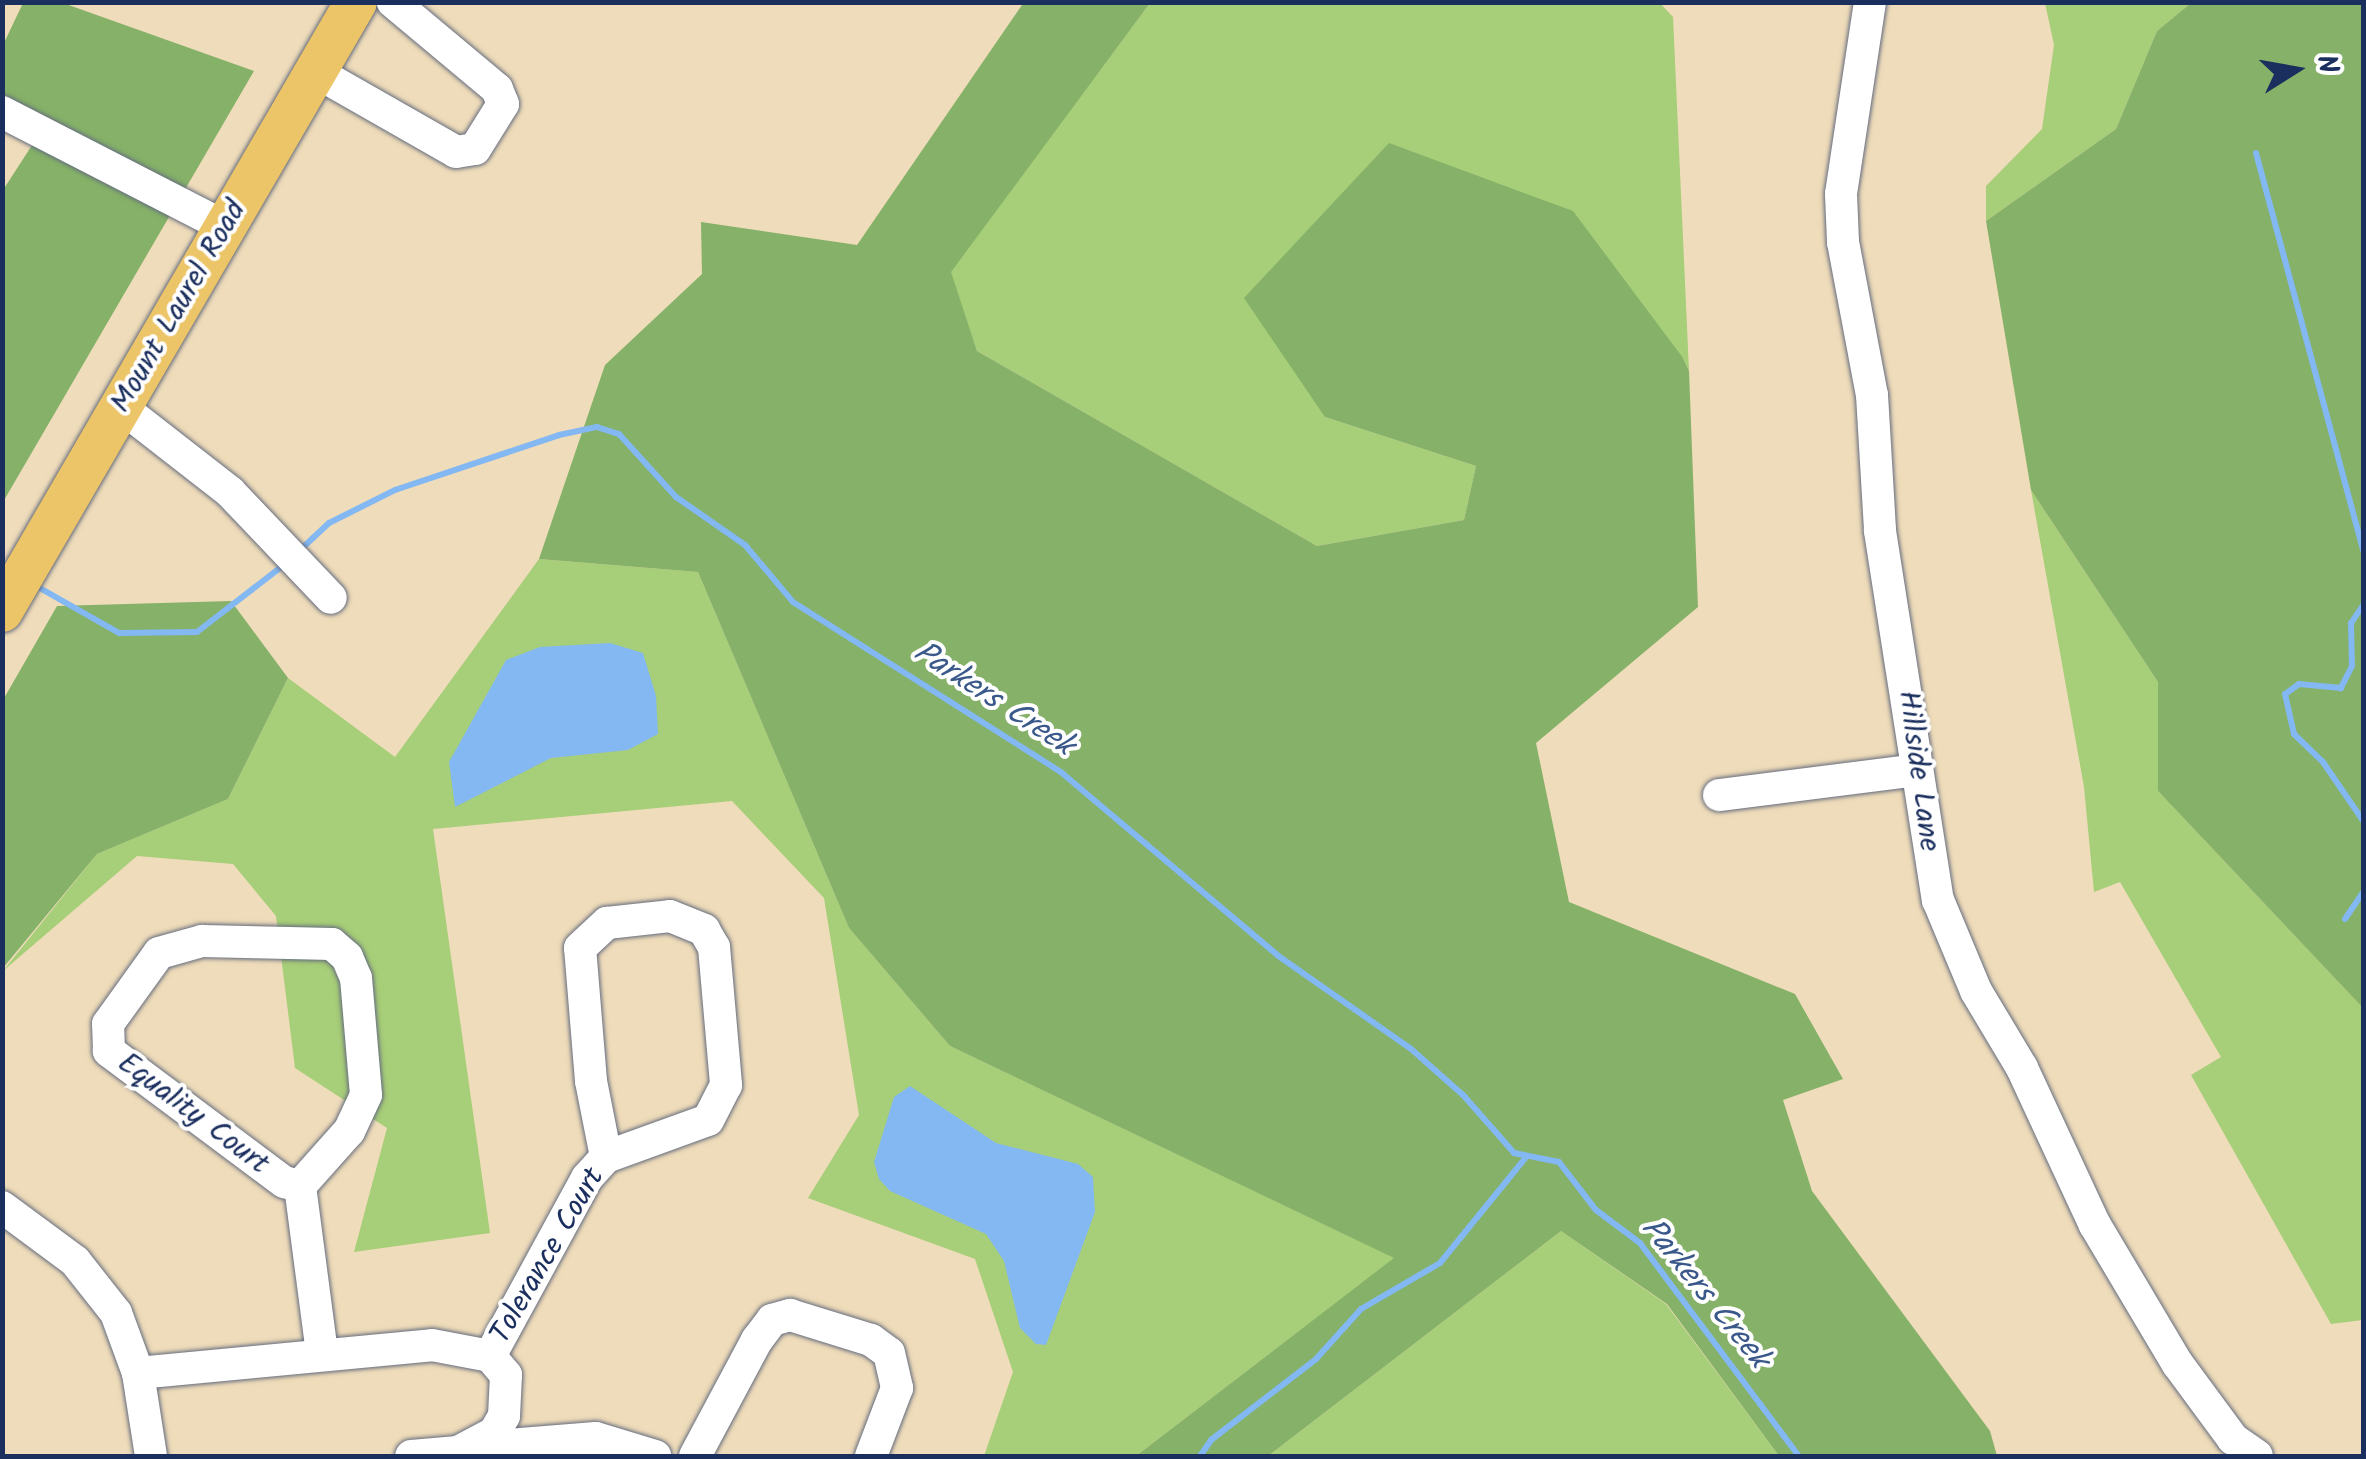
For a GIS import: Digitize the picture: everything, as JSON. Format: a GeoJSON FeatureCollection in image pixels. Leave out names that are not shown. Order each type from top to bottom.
{"type":"FeatureCollection","features":[{"type":"Feature","properties":{"kind":"main road","name":"Mount Laurel Road"},"geometry":{"type":"LineString","coordinates":[[2,611],[356,2]]}},
{"type":"Feature","properties":{"kind":"street"},"geometry":{"type":"LineString","coordinates":[[316,72],[456,152],[474,149],[502,104],[496,89],[394,2]]}},
{"type":"Feature","properties":{"kind":"street","name":"Hillside Lane"},"geometry":{"type":"LineString","coordinates":[[1870,2],[1841,218],[1872,396],[1880,531],[1938,900],[1976,991],[2032,1088],[2082,1202],[2176,1363],[2232,1439],[2256,1456]]}},
{"type":"Feature","properties":{"kind":"street"},"geometry":{"type":"LineString","coordinates":[[2,112],[226,227]]}},
{"type":"Feature","properties":{"kind":"street"},"geometry":{"type":"LineString","coordinates":[[121,407],[230,492],[331,598]]}},
{"type":"Feature","properties":{"kind":"street"},"geometry":{"type":"LineString","coordinates":[[1719,794],[1916,770]]}},
{"type":"Feature","properties":{"kind":"street","name":"Tolerance Court"},"geometry":{"type":"LineString","coordinates":[[490,1356],[580,1188],[606,1158],[688,1129],[720,1104],[728,1063],[720,968],[704,930],[689,920],[607,923],[580,948],[591,1082],[606,1158]]}},
{"type":"Feature","properties":{"kind":"street","name":"Equality Court"},"geometry":{"type":"LineString","coordinates":[[300,1186],[284,1182],[109,1051],[108,1024],[159,953],[202,941],[332,944],[348,957],[356,978],[366,1094],[349,1131],[300,1186],[322,1354]]}},
{"type":"Feature","properties":{"kind":"street"},"geometry":{"type":"LineString","coordinates":[[2,1207],[98,1286],[116,1313],[138,1373],[151,1456]]}},
{"type":"Feature","properties":{"kind":"street"},"geometry":{"type":"LineString","coordinates":[[695,1456],[757,1340],[772,1320],[790,1316],[872,1340],[889,1353],[897,1388],[871,1456]]}},
{"type":"Feature","properties":{"kind":"street"},"geometry":{"type":"LineString","coordinates":[[138,1373],[457,1345],[490,1356],[506,1375],[504,1416],[494,1433],[467,1449]]}},
{"type":"Feature","properties":{"kind":"street"},"geometry":{"type":"LineString","coordinates":[[411,1456],[596,1438],[654,1456]]}},
{"type":"Feature","properties":{"kind":"green space"},"geometry":{"type":"Polygon","coordinates":[[[1024,2],[1150,3],[951,272],[977,351],[1317,546],[1464,520],[1476,466],[1325,417],[1244,298],[1389,143],[1573,211],[1683,358],[1689,371],[1698,607],[1536,743],[1569,902],[1795,994],[1843,1079],[1783,1100],[1812,1191],[1990,1431],[1997,1456],[1779,1456],[1667,1304],[1561,1231],[1268,1456],[1136,1456],[1394,1258],[950,1046],[849,928],[698,572],[539,559],[605,365],[702,274],[701,222],[857,245],[1024,2]]]}},
{"type":"Feature","properties":{"kind":"green space"},"geometry":{"type":"Polygon","coordinates":[[[1659,2],[1673,17],[1689,371],[1683,358],[1325,417],[1476,466],[1464,520],[1317,546],[977,351],[950,272],[1150,3],[1659,2]]]}},
{"type":"Feature","properties":{"kind":"green space"},"geometry":{"type":"Polygon","coordinates":[[[23,3],[63,3],[254,71],[3,502],[3,190],[38,136],[3,109],[3,45],[23,3]]]}},
{"type":"Feature","properties":{"kind":"green space"},"geometry":{"type":"Polygon","coordinates":[[[2045,3],[2191,3],[2157,31],[2116,129],[1986,221],[1986,186],[2042,129],[2054,45],[2045,3]]]}},
{"type":"Feature","properties":{"kind":"green space"},"geometry":{"type":"Polygon","coordinates":[[[2191,3],[2363,3],[2363,1008],[2158,791],[2158,682],[2031,490],[1986,221],[2116,129],[2157,31],[2191,3]]]}},
{"type":"Feature","properties":{"kind":"green space"},"geometry":{"type":"Polygon","coordinates":[[[2031,490],[2158,682],[2158,791],[2363,1008],[2363,1320],[2331,1324],[2191,1075],[2221,1057],[2120,882],[2094,892],[2084,787],[2031,490]]]}},
{"type":"Feature","properties":{"kind":"green space"},"geometry":{"type":"Polygon","coordinates":[[[539,559],[698,572],[849,928],[950,1046],[1395,1258],[1136,1456],[984,1456],[1013,1372],[975,1259],[808,1198],[859,1115],[824,898],[732,801],[433,829],[490,1233],[354,1252],[387,1128],[295,1068],[276,916],[233,864],[137,856],[3,971],[97,854],[228,799],[288,678],[395,757],[539,559]]]}},
{"type":"Feature","properties":{"kind":"green space"},"geometry":{"type":"Polygon","coordinates":[[[231,601],[288,678],[228,799],[97,854],[3,968],[3,700],[57,606],[231,601]]]}},
{"type":"Feature","properties":{"kind":"green space"},"geometry":{"type":"Polygon","coordinates":[[[1561,1231],[1666,1304],[1779,1456],[1268,1456],[1561,1231]]]}},
{"type":"Feature","properties":{"kind":"water"},"geometry":{"type":"Polygon","coordinates":[[[610,643],[643,653],[656,696],[658,734],[628,750],[551,758],[455,807],[449,762],[506,660],[540,647],[610,643]]]}},
{"type":"Feature","properties":{"kind":"water"},"geometry":{"type":"Polygon","coordinates":[[[910,1086],[996,1143],[1078,1164],[1093,1177],[1095,1212],[1046,1345],[1036,1344],[1020,1328],[1004,1261],[986,1234],[890,1191],[879,1179],[874,1162],[894,1097],[910,1086]]]}},
{"type":"Feature","properties":{"kind":"waterway"},"geometry":{"type":"LineString","coordinates":[[2256,153],[2364,552]]}},
{"type":"Feature","properties":{"kind":"waterway","name":"Parkers Creek"},"geometry":{"type":"LineString","coordinates":[[298,552],[329,523],[395,490],[559,435],[597,427],[619,434],[676,497],[745,545],[793,602],[1062,773],[1277,955],[1410,1048],[1464,1096],[1514,1153],[1559,1162],[1596,1210],[1640,1243],[1799,1456]]}},
{"type":"Feature","properties":{"kind":"waterway","name":"Parkers Creek"},"geometry":{"type":"LineString","coordinates":[[38,587],[119,633],[197,632],[285,564]]}},
{"type":"Feature","properties":{"kind":"waterway"},"geometry":{"type":"LineString","coordinates":[[2364,604],[2351,623],[2352,666],[2341,688],[2299,684],[2285,694],[2294,734],[2323,762],[2364,822]]}},
{"type":"Feature","properties":{"kind":"waterway"},"geometry":{"type":"LineString","coordinates":[[2345,919],[2364,891]]}},
{"type":"Feature","properties":{"kind":"waterway"},"geometry":{"type":"LineString","coordinates":[[1200,1456],[1211,1440],[1316,1359],[1361,1309],[1440,1263],[1527,1156]]}}]}
